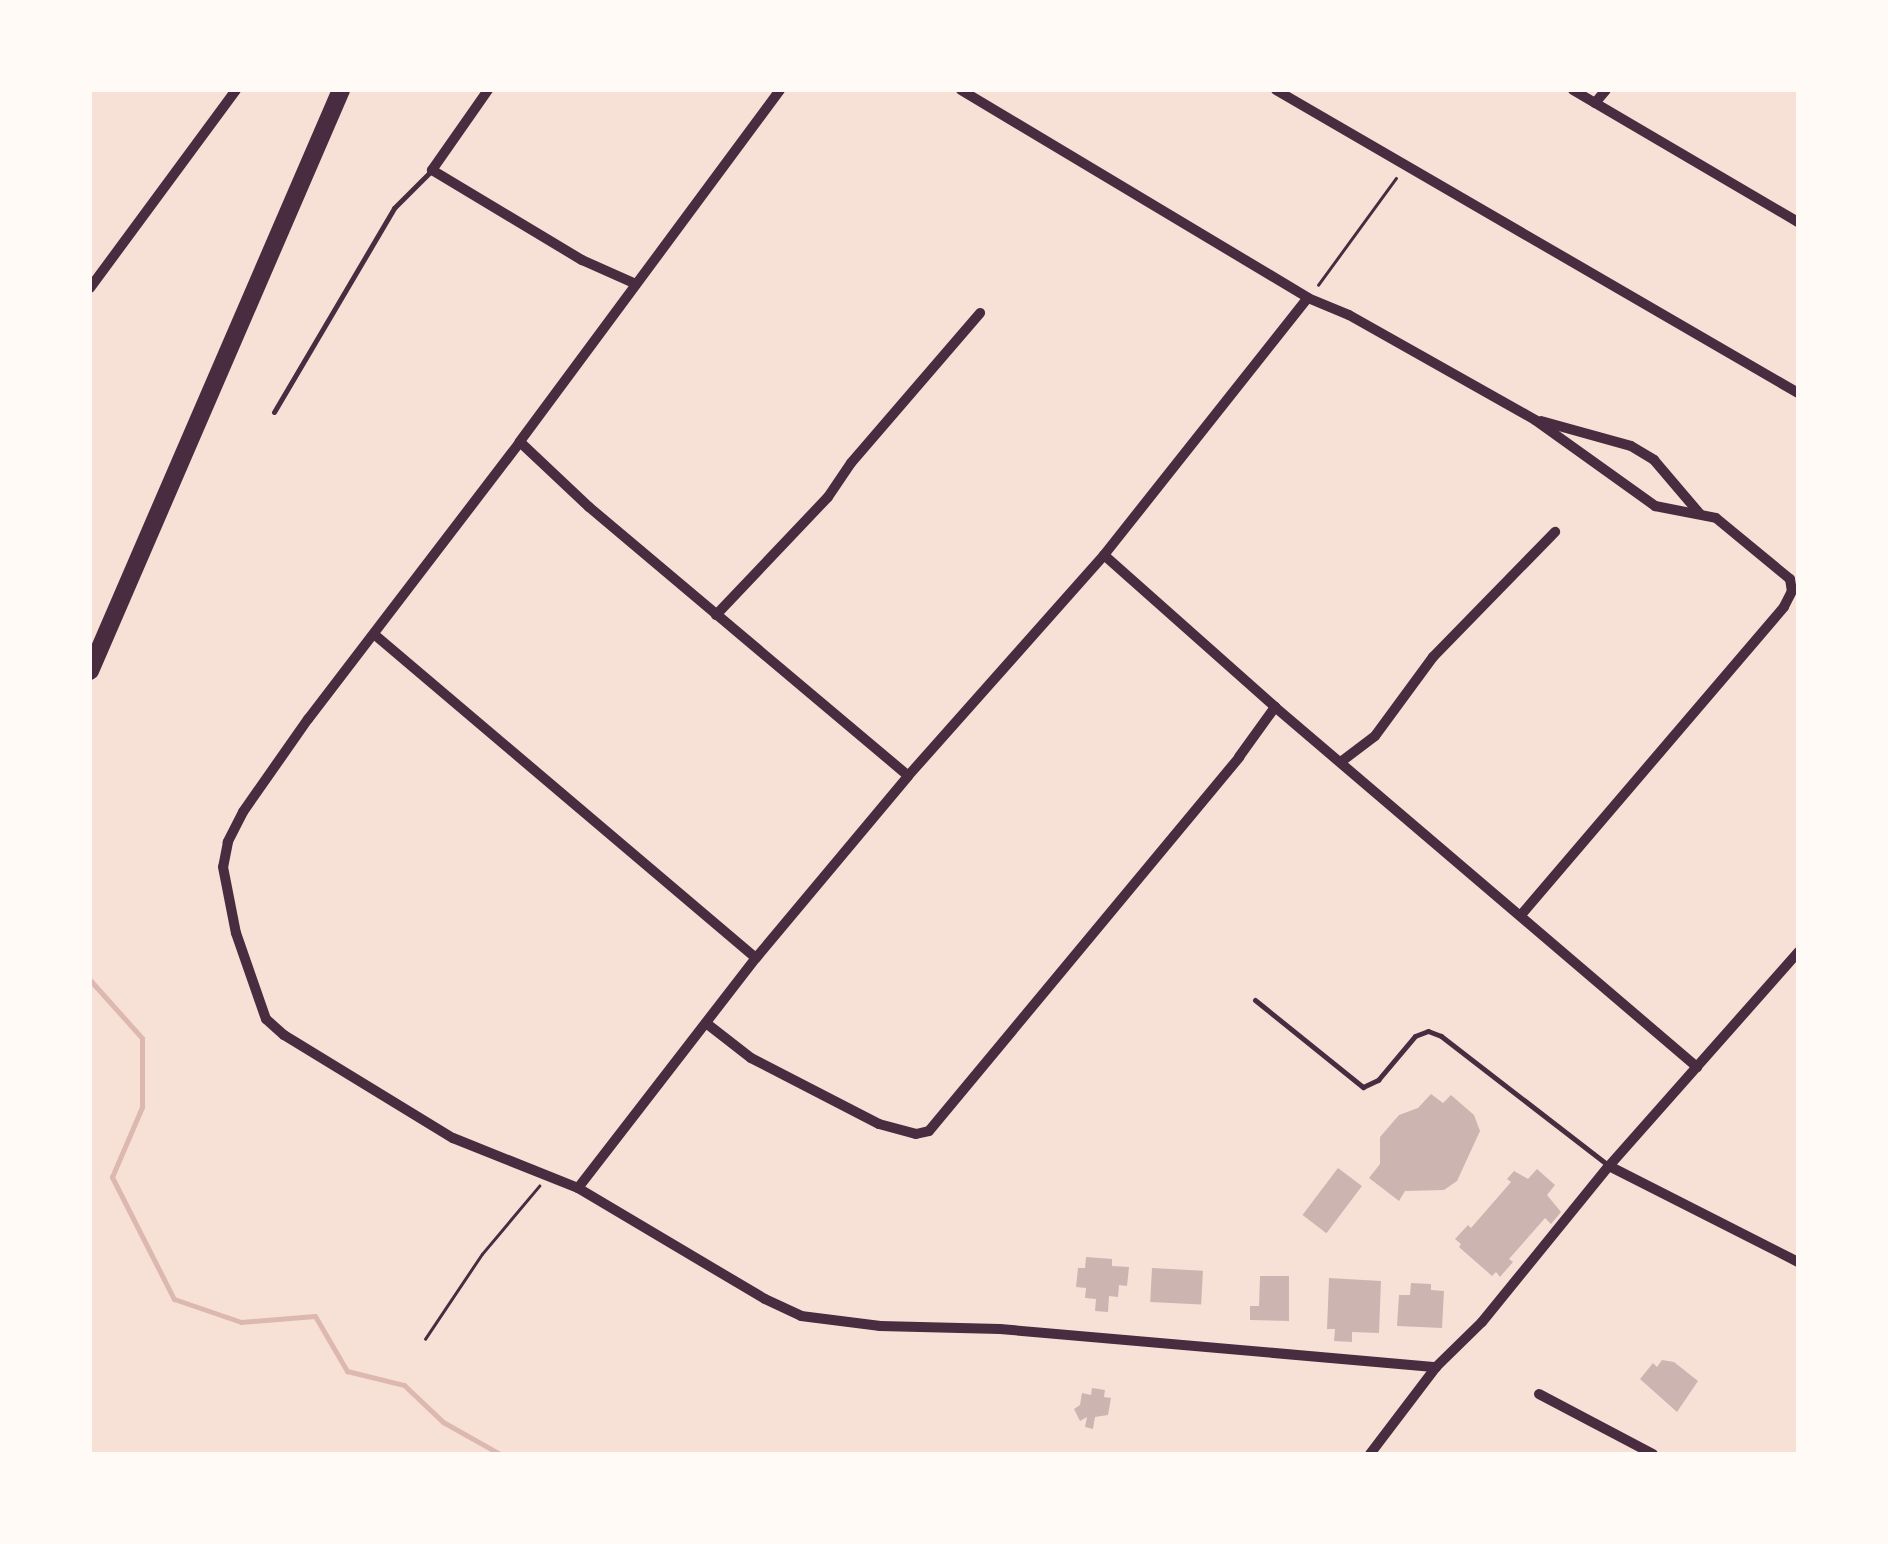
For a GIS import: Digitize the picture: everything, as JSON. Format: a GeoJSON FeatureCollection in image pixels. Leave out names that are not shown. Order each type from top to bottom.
{"type":"FeatureCollection","features":[{"type":"Feature","properties":{"kind":"main road"},"geometry":{"type":"LineString","coordinates":[[90,671],[340,90]]}},
{"type":"Feature","properties":{"kind":"street"},"geometry":{"type":"LineString","coordinates":[[90,288],[236,90]]}},
{"type":"Feature","properties":{"kind":"street"},"geometry":{"type":"LineString","coordinates":[[488,90],[432,170],[582,260],[636,284]]}},
{"type":"Feature","properties":{"kind":"street"},"geometry":{"type":"LineString","coordinates":[[780,90],[520,442],[258,786],[228,842],[223,868],[257,1000],[266,1019],[284,1035],[453,1138],[578,1188],[765,1299],[801,1316],[880,1326],[1000,1329],[1436,1368]]}},
{"type":"Feature","properties":{"kind":"street"},"geometry":{"type":"LineString","coordinates":[[960,90],[1308,298],[1349,315],[1535,420],[1656,506],[1716,518],[1744,537],[1790,579],[1795,591],[1784,607],[1522,914]]}},
{"type":"Feature","properties":{"kind":"street"},"geometry":{"type":"LineString","coordinates":[[1276,90],[1798,393]]}},
{"type":"Feature","properties":{"kind":"street"},"geometry":{"type":"LineString","coordinates":[[1573,90],[1798,221]]}},
{"type":"Feature","properties":{"kind":"street"},"geometry":{"type":"LineString","coordinates":[[1596,103],[1606,90]]}},
{"type":"Feature","properties":{"kind":"street"},"geometry":{"type":"LineString","coordinates":[[578,1188],[756,958],[908,776],[1104,555],[1308,298]]}},
{"type":"Feature","properties":{"kind":"street"},"geometry":{"type":"LineString","coordinates":[[716,615],[828,497],[851,463],[980,313]]}},
{"type":"Feature","properties":{"kind":"street"},"geometry":{"type":"LineString","coordinates":[[1535,420],[1631,446],[1654,460],[1700,514]]}},
{"type":"Feature","properties":{"kind":"street"},"geometry":{"type":"LineString","coordinates":[[520,442],[716,615],[908,776]]}},
{"type":"Feature","properties":{"kind":"street"},"geometry":{"type":"LineString","coordinates":[[1342,761],[1374,736],[1433,657],[1555,532]]}},
{"type":"Feature","properties":{"kind":"street"},"geometry":{"type":"LineString","coordinates":[[1104,555],[1275,707],[1697,1067]]}},
{"type":"Feature","properties":{"kind":"street"},"geometry":{"type":"LineString","coordinates":[[375,635],[756,958]]}},
{"type":"Feature","properties":{"kind":"street"},"geometry":{"type":"LineString","coordinates":[[706,1023],[751,1058],[880,1124],[916,1134],[929,1130],[1275,707]]}},
{"type":"Feature","properties":{"kind":"street"},"geometry":{"type":"LineString","coordinates":[[1370,1454],[1436,1368],[1524,1272],[1609,1166],[1798,952]]}},
{"type":"Feature","properties":{"kind":"street"},"geometry":{"type":"LineString","coordinates":[[1609,1166],[1798,1262]]}},
{"type":"Feature","properties":{"kind":"street"},"geometry":{"type":"LineString","coordinates":[[1540,1394],[1652,1454]]}},
{"type":"Feature","properties":{"kind":"lane"},"geometry":{"type":"LineString","coordinates":[[274,412],[394,208],[432,170]]}},
{"type":"Feature","properties":{"kind":"lane"},"geometry":{"type":"LineString","coordinates":[[1255,1000],[1363,1087],[1378,1080],[1415,1036],[1428,1031],[1441,1036],[1609,1166]]}},
{"type":"Feature","properties":{"kind":"path"},"geometry":{"type":"LineString","coordinates":[[1308,298],[1406,164]]}},
{"type":"Feature","properties":{"kind":"path"},"geometry":{"type":"LineString","coordinates":[[425,1339],[514,1212],[552,1176]]}},
{"type":"Feature","properties":{"kind":"building"},"geometry":{"type":"Polygon","coordinates":[[[1431,1094],[1443,1103],[1451,1095],[1474,1115],[1480,1131],[1457,1181],[1444,1190],[1405,1191],[1399,1201],[1369,1178],[1380,1164],[1380,1137],[1399,1115],[1418,1108],[1431,1094]]]}},
{"type":"Feature","properties":{"kind":"building"},"geometry":{"type":"Polygon","coordinates":[[[1338,1168],[1362,1186],[1326,1233],[1302,1215],[1338,1168]]]}},
{"type":"Feature","properties":{"kind":"building"},"geometry":{"type":"Polygon","coordinates":[[[1537,1169],[1555,1185],[1547,1195],[1561,1212],[1551,1224],[1545,1218],[1509,1259],[1513,1262],[1500,1277],[1496,1272],[1492,1276],[1455,1239],[1468,1225],[1471,1228],[1511,1182],[1507,1179],[1514,1171],[1528,1179],[1537,1169]]]}},
{"type":"Feature","properties":{"kind":"building"},"geometry":{"type":"Polygon","coordinates":[[[1086,1257],[1112,1259],[1112,1266],[1129,1267],[1127,1286],[1119,1285],[1118,1297],[1109,1296],[1108,1312],[1095,1311],[1096,1299],[1085,1298],[1086,1288],[1076,1287],[1078,1268],[1085,1268],[1086,1257]]]}},
{"type":"Feature","properties":{"kind":"building"},"geometry":{"type":"Polygon","coordinates":[[[1152,1268],[1203,1271],[1201,1305],[1150,1302],[1152,1268]]]}},
{"type":"Feature","properties":{"kind":"building"},"geometry":{"type":"Polygon","coordinates":[[[1260,1276],[1289,1276],[1289,1321],[1250,1320],[1250,1306],[1259,1306],[1260,1276]]]}},
{"type":"Feature","properties":{"kind":"building"},"geometry":{"type":"Polygon","coordinates":[[[1329,1278],[1381,1281],[1379,1333],[1352,1332],[1352,1342],[1334,1341],[1335,1329],[1327,1329],[1329,1278]]]}},
{"type":"Feature","properties":{"kind":"building"},"geometry":{"type":"Polygon","coordinates":[[[1411,1283],[1431,1284],[1431,1290],[1444,1291],[1442,1328],[1397,1326],[1399,1295],[1410,1295],[1411,1283]]]}},
{"type":"Feature","properties":{"kind":"building"},"geometry":{"type":"Polygon","coordinates":[[[1662,1360],[1674,1362],[1698,1381],[1677,1412],[1640,1379],[1653,1363],[1657,1367],[1662,1360]]]}},
{"type":"Feature","properties":{"kind":"building"},"geometry":{"type":"Polygon","coordinates":[[[1092,1388],[1105,1390],[1104,1397],[1111,1398],[1108,1415],[1095,1417],[1093,1429],[1085,1427],[1087,1417],[1080,1421],[1074,1409],[1080,1405],[1082,1393],[1091,1395],[1092,1388]]]}},
{"type":"Feature","properties":{"kind":"waterway"},"geometry":{"type":"LineString","coordinates":[[90,980],[142,1038],[142,1107],[112,1177],[174,1299],[241,1322],[315,1316],[347,1371],[404,1385],[443,1422],[500,1454]]}}]}
